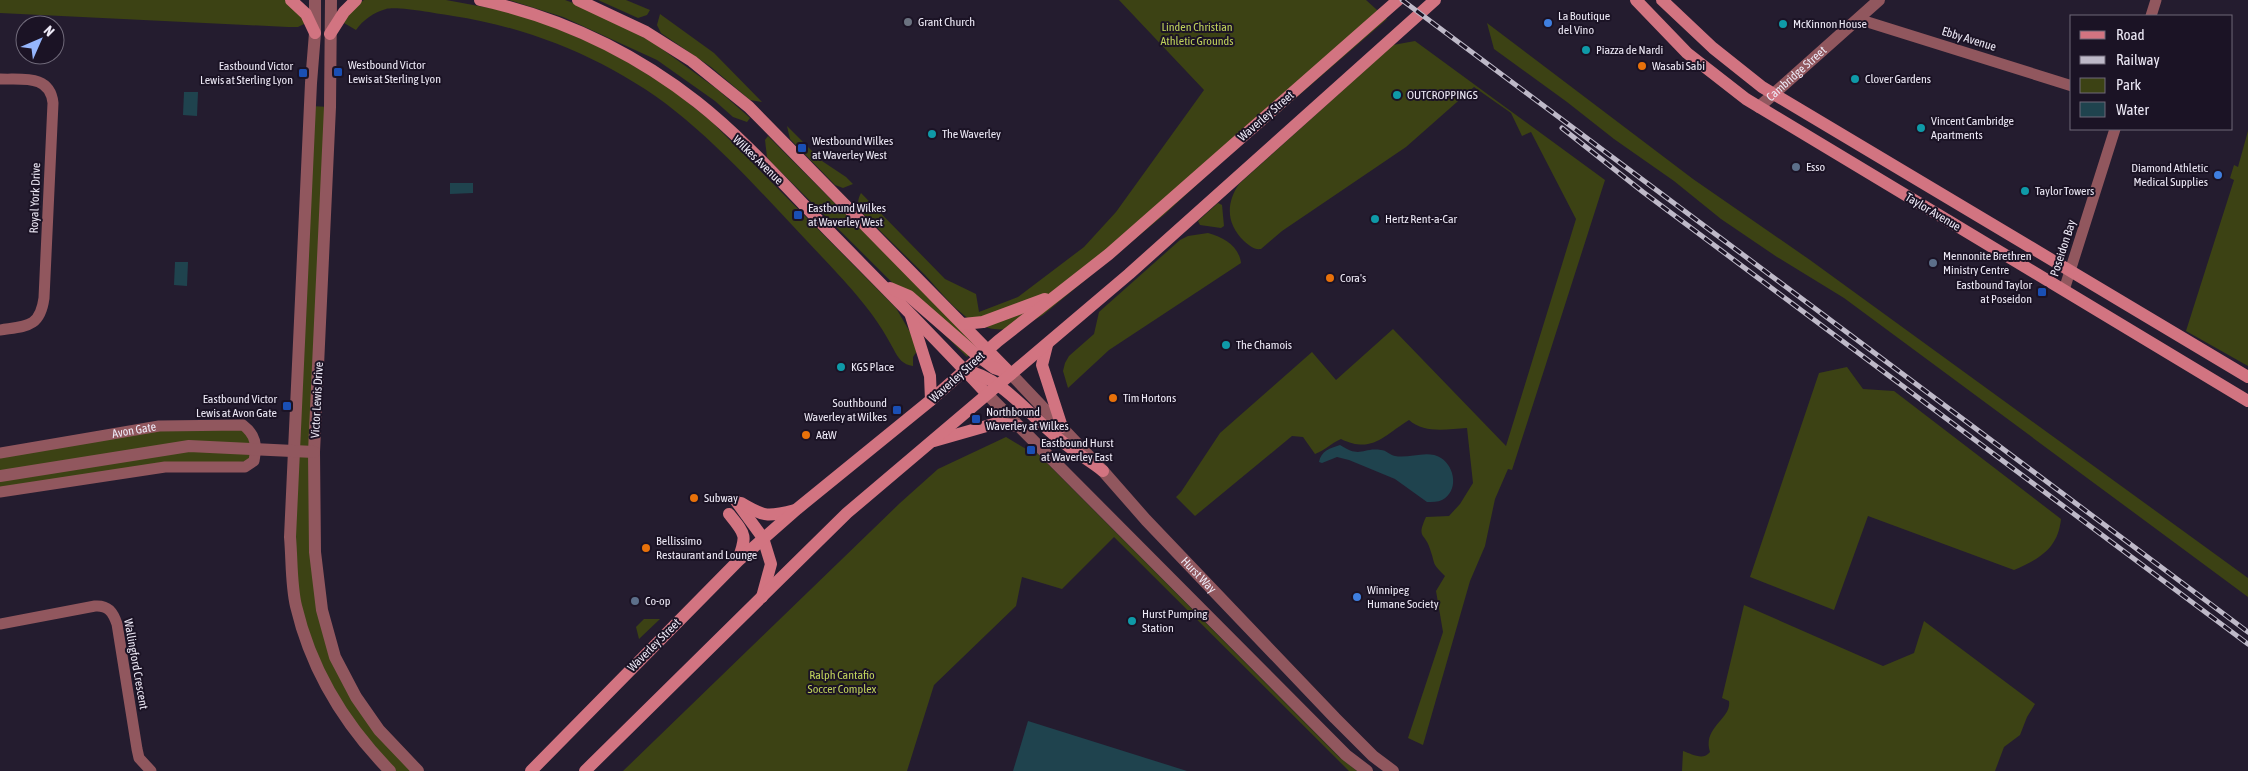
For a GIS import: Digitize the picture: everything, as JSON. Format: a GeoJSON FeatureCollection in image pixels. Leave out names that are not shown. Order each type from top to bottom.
{"type":"FeatureCollection","features":[{"type":"Feature","properties":{"kind":"main road"},"geometry":{"type":"LineString","coordinates":[[292,0],[306,14],[315,33]]}},
{"type":"Feature","properties":{"kind":"main road"},"geometry":{"type":"LineString","coordinates":[[330,34],[344,12],[356,0]]}},
{"type":"Feature","properties":{"kind":"main road","name":"Wilkes Avenue"},"geometry":{"type":"LineString","coordinates":[[480,0],[507,6],[567,26],[629,56],[659,74],[698,103],[737,139],[882,284],[986,394]]}},
{"type":"Feature","properties":{"kind":"main road"},"geometry":{"type":"LineString","coordinates":[[578,0],[646,32],[692,61],[749,107],[963,324],[983,353]]}},
{"type":"Feature","properties":{"kind":"main road","name":"Waverley Street"},"geometry":{"type":"LineString","coordinates":[[531,771],[763,538],[931,400],[983,353],[1109,254],[1398,0]]}},
{"type":"Feature","properties":{"kind":"main road"},"geometry":{"type":"LineString","coordinates":[[585,771],[847,514],[1129,274],[1435,0]]}},
{"type":"Feature","properties":{"kind":"main road","name":"Taylor Avenue"},"geometry":{"type":"LineString","coordinates":[[1636,0],[1687,53],[1724,84],[1759,107],[2248,401]]}},
{"type":"Feature","properties":{"kind":"main road","name":"Taylor Avenue"},"geometry":{"type":"LineString","coordinates":[[1662,0],[1713,48],[1774,94],[2248,377]]}},
{"type":"Feature","properties":{"kind":"main road"},"geometry":{"type":"LineString","coordinates":[[882,284],[909,296],[1011,374]]}},
{"type":"Feature","properties":{"kind":"main road"},"geometry":{"type":"LineString","coordinates":[[963,324],[983,322],[1059,294]]}},
{"type":"Feature","properties":{"kind":"main road"},"geometry":{"type":"LineString","coordinates":[[909,312],[930,376],[931,400]]}},
{"type":"Feature","properties":{"kind":"main road"},"geometry":{"type":"LineString","coordinates":[[1047,344],[1042,365],[1043,372],[1062,427]]}},
{"type":"Feature","properties":{"kind":"main road"},"geometry":{"type":"LineString","coordinates":[[964,370],[976,372],[998,384],[1060,440],[1103,471]]}},
{"type":"Feature","properties":{"kind":"main road"},"geometry":{"type":"LineString","coordinates":[[929,443],[997,423],[1018,426]]}},
{"type":"Feature","properties":{"kind":"main road"},"geometry":{"type":"LineString","coordinates":[[762,598],[771,564],[763,538],[736,501],[761,514],[775,515],[797,510]]}},
{"type":"Feature","properties":{"kind":"main road"},"geometry":{"type":"LineString","coordinates":[[729,514],[743,531],[744,542],[738,561]]}},
{"type":"Feature","properties":{"kind":"street","name":"Victor Lewis Drive"},"geometry":{"type":"LineString","coordinates":[[315,0],[315,33],[311,83],[290,537],[296,605],[313,661],[337,705],[372,753],[390,771]]}},
{"type":"Feature","properties":{"kind":"street","name":"Victor Lewis Drive"},"geometry":{"type":"LineString","coordinates":[[331,0],[330,107],[314,452],[315,552],[322,610],[334,657],[356,697],[379,730],[418,771]]}},
{"type":"Feature","properties":{"kind":"street","name":"Cambridge Street"},"geometry":{"type":"LineString","coordinates":[[1759,107],[1879,0]]}},
{"type":"Feature","properties":{"kind":"street"},"geometry":{"type":"LineString","coordinates":[[2151,15],[2156,0]]}},
{"type":"Feature","properties":{"kind":"street","name":"Ebby Avenue"},"geometry":{"type":"LineString","coordinates":[[1858,19],[2070,85]]}},
{"type":"Feature","properties":{"kind":"street","name":"Royal York Drive"},"geometry":{"type":"LineString","coordinates":[[0,79],[40,82],[48,86],[52,94],[53,103],[42,313],[32,324],[0,330]]}},
{"type":"Feature","properties":{"kind":"street","name":"Poseidon Bay"},"geometry":{"type":"LineString","coordinates":[[2064,290],[2115,130]]}},
{"type":"Feature","properties":{"kind":"street","name":"Hurst Way"},"geometry":{"type":"LineString","coordinates":[[1011,374],[1103,471],[1146,520],[1347,730],[1373,756],[1393,771]]}},
{"type":"Feature","properties":{"kind":"street","name":"Hurst Way"},"geometry":{"type":"LineString","coordinates":[[986,394],[1346,755],[1367,771]]}},
{"type":"Feature","properties":{"kind":"street","name":"Avon Gate"},"geometry":{"type":"LineString","coordinates":[[0,453],[159,426],[243,426],[253,433],[256,448]]}},
{"type":"Feature","properties":{"kind":"street","name":"Avon Gate"},"geometry":{"type":"LineString","coordinates":[[0,476],[189,446],[314,452]]}},
{"type":"Feature","properties":{"kind":"street"},"geometry":{"type":"LineString","coordinates":[[0,492],[165,467],[245,467],[254,461],[256,448]]}},
{"type":"Feature","properties":{"kind":"street","name":"Wallingford Crescent"},"geometry":{"type":"LineString","coordinates":[[0,624],[95,606],[108,609],[114,616],[117,624],[139,758],[151,771]]}},
{"type":"Feature","properties":{"kind":"green space"},"geometry":{"type":"Polygon","coordinates":[[[0,0],[291,0],[310,21],[298,27],[288,27],[0,13],[0,0]]]}},
{"type":"Feature","properties":{"kind":"green space"},"geometry":{"type":"Polygon","coordinates":[[[364,0],[446,0],[495,9],[539,21],[598,46],[671,89],[711,121],[896,308],[910,332],[917,351],[913,357],[913,366],[904,363],[899,358],[879,324],[862,301],[756,187],[685,119],[633,82],[576,52],[546,40],[484,22],[453,16],[392,8],[382,10],[373,15],[365,20],[356,30],[344,23],[351,9],[364,0]]]}},
{"type":"Feature","properties":{"kind":"green space"},"geometry":{"type":"Polygon","coordinates":[[[509,0],[565,0],[576,4],[651,41],[717,89],[750,118],[747,122],[733,117],[715,101],[657,60],[563,17],[509,0]]]}},
{"type":"Feature","properties":{"kind":"green space"},"geometry":{"type":"Polygon","coordinates":[[[598,0],[626,0],[650,10],[647,15],[638,18],[598,0]]]}},
{"type":"Feature","properties":{"kind":"green space","name":"Linden Christian Athletic Grounds"},"geometry":{"type":"Polygon","coordinates":[[[1119,0],[1366,0],[1387,19],[1217,166],[1165,214],[1043,315],[1031,322],[1010,328],[996,329],[980,325],[962,314],[860,211],[858,201],[861,193],[945,279],[976,294],[979,312],[1018,297],[1084,247],[1116,212],[1204,90],[1119,0]]]}},
{"type":"Feature","properties":{"kind":"green space"},"geometry":{"type":"Polygon","coordinates":[[[660,14],[714,53],[762,102],[750,100],[711,67],[661,33],[657,25],[660,14]]]}},
{"type":"Feature","properties":{"kind":"green space"},"geometry":{"type":"Polygon","coordinates":[[[1487,23],[1693,179],[1810,260],[2248,578],[2248,597],[1844,298],[1777,257],[1721,219],[1674,181],[1614,139],[1494,49],[1487,23]]]}},
{"type":"Feature","properties":{"kind":"green space"},"geometry":{"type":"Polygon","coordinates":[[[1415,41],[1605,180],[1512,470],[1508,469],[1495,499],[1485,546],[1470,581],[1423,745],[1408,738],[1443,632],[1436,591],[1445,576],[1434,564],[1428,544],[1422,535],[1422,529],[1426,517],[1449,516],[1460,504],[1473,483],[1467,428],[1429,429],[1409,420],[1384,437],[1369,444],[1361,445],[1341,439],[1315,454],[1303,437],[1292,436],[1195,516],[1176,497],[1220,433],[1312,352],[1336,380],[1393,329],[1506,446],[1576,219],[1531,132],[1522,136],[1511,113],[1474,87],[1406,147],[1282,231],[1261,249],[1254,248],[1244,241],[1231,221],[1230,206],[1239,184],[1393,45],[1415,41]]]}},
{"type":"Feature","properties":{"kind":"green space"},"geometry":{"type":"Polygon","coordinates":[[[310,106],[330,107],[314,452],[322,610],[356,697],[418,771],[390,771],[347,721],[295,605],[290,537],[310,106]]]}},
{"type":"Feature","properties":{"kind":"green space"},"geometry":{"type":"Polygon","coordinates":[[[787,126],[822,161],[853,184],[843,188],[835,185],[790,139],[787,126]]]}},
{"type":"Feature","properties":{"kind":"green space"},"geometry":{"type":"Polygon","coordinates":[[[2248,131],[2248,366],[2186,331],[2234,180],[2230,178],[2234,165],[2238,167],[2248,131]]]}},
{"type":"Feature","properties":{"kind":"green space"},"geometry":{"type":"Polygon","coordinates":[[[768,136],[972,341],[976,347],[967,357],[772,163],[767,157],[765,140],[768,136]]]}},
{"type":"Feature","properties":{"kind":"green space"},"geometry":{"type":"Polygon","coordinates":[[[1218,203],[1222,205],[1224,226],[1221,228],[1200,225],[1198,221],[1218,203]]]}},
{"type":"Feature","properties":{"kind":"green space"},"geometry":{"type":"Polygon","coordinates":[[[1208,233],[1219,237],[1234,247],[1241,263],[1109,350],[1068,388],[1063,371],[1065,363],[1069,356],[1094,334],[1099,312],[1180,240],[1188,236],[1208,233]]]}},
{"type":"Feature","properties":{"kind":"green space"},"geometry":{"type":"Polygon","coordinates":[[[1847,367],[1863,389],[1894,391],[2061,519],[2056,538],[2046,552],[2014,570],[1868,516],[1834,610],[1750,577],[1819,373],[1847,367]]]}},
{"type":"Feature","properties":{"kind":"green space"},"geometry":{"type":"Polygon","coordinates":[[[243,425],[253,433],[254,461],[165,467],[0,492],[0,453],[159,426],[243,425]]]}},
{"type":"Feature","properties":{"kind":"green space","name":"Ralph Cantafio Soccer Complex"},"geometry":{"type":"Polygon","coordinates":[[[1006,437],[1031,452],[1034,450],[1339,757],[1357,771],[1349,771],[1114,537],[1062,589],[1022,577],[1016,606],[934,685],[907,771],[623,771],[900,503],[938,469],[1006,437]]]}},
{"type":"Feature","properties":{"kind":"green space"},"geometry":{"type":"Polygon","coordinates":[[[1744,605],[1883,666],[1914,653],[1924,621],[2035,704],[2027,717],[2020,735],[2004,747],[1995,771],[1682,771],[1683,751],[1701,756],[1707,755],[1710,752],[1710,736],[1729,707],[1729,701],[1722,698],[1744,605]]]}},
{"type":"Feature","properties":{"kind":"green space"},"geometry":{"type":"Polygon","coordinates":[[[644,619],[660,619],[639,639],[636,627],[644,619]]]}},
{"type":"Feature","properties":{"kind":"water"},"geometry":{"type":"Polygon","coordinates":[[[184,92],[198,92],[197,116],[183,115],[184,92]]]}},
{"type":"Feature","properties":{"kind":"water"},"geometry":{"type":"Polygon","coordinates":[[[450,183],[473,183],[473,193],[450,194],[450,183]]]}},
{"type":"Feature","properties":{"kind":"water"},"geometry":{"type":"Polygon","coordinates":[[[175,262],[188,262],[187,286],[174,285],[175,262]]]}},
{"type":"Feature","properties":{"kind":"water"},"geometry":{"type":"Polygon","coordinates":[[[1340,445],[1357,452],[1375,449],[1383,450],[1400,457],[1424,454],[1436,455],[1446,462],[1452,473],[1453,485],[1451,491],[1442,500],[1427,502],[1395,479],[1349,460],[1337,457],[1322,463],[1319,462],[1324,453],[1340,445]]]}},
{"type":"Feature","properties":{"kind":"water"},"geometry":{"type":"Polygon","coordinates":[[[1028,721],[1187,771],[1013,771],[1028,721]]]}},
{"type":"Feature","properties":{"kind":"railway"},"geometry":{"type":"LineString","coordinates":[[1402,0],[2248,632]]}},
{"type":"Feature","properties":{"kind":"railway"},"geometry":{"type":"LineString","coordinates":[[1562,128],[1643,192],[2248,644]]}},
{"type":"Feature","properties":{"kind":"place","name":"Grant Church"},"geometry":{"type":"Point","coordinates":[908,22]}},
{"type":"Feature","properties":{"kind":"place","name":"La Boutique del Vino"},"geometry":{"type":"Point","coordinates":[1548,23]}},
{"type":"Feature","properties":{"kind":"place","name":"McKinnon House"},"geometry":{"type":"Point","coordinates":[1783,24]}},
{"type":"Feature","properties":{"kind":"place","name":"Piazza de Nardi"},"geometry":{"type":"Point","coordinates":[1586,50]}},
{"type":"Feature","properties":{"kind":"place","name":"Wasabi Sabi"},"geometry":{"type":"Point","coordinates":[1642,66]}},
{"type":"Feature","properties":{"kind":"place","name":"Westbound Victor Lewis at Sterling Lyon"},"geometry":{"type":"Point","coordinates":[338,72]}},
{"type":"Feature","properties":{"kind":"place","name":"Eastbound Victor Lewis at Sterling Lyon"},"geometry":{"type":"Point","coordinates":[303,73]}},
{"type":"Feature","properties":{"kind":"place","name":"Clover Gardens"},"geometry":{"type":"Point","coordinates":[1855,79]}},
{"type":"Feature","properties":{"kind":"place","name":"OUTCROPPINGS"},"geometry":{"type":"Point","coordinates":[1397,95]}},
{"type":"Feature","properties":{"kind":"place","name":"Vincent Cambridge Apartments"},"geometry":{"type":"Point","coordinates":[1921,128]}},
{"type":"Feature","properties":{"kind":"place","name":"The Waverley"},"geometry":{"type":"Point","coordinates":[932,134]}},
{"type":"Feature","properties":{"kind":"place","name":"Westbound Wilkes at Waverley West"},"geometry":{"type":"Point","coordinates":[802,148]}},
{"type":"Feature","properties":{"kind":"place","name":"Esso"},"geometry":{"type":"Point","coordinates":[1796,167]}},
{"type":"Feature","properties":{"kind":"place","name":"Diamond Athletic Medical Supplies"},"geometry":{"type":"Point","coordinates":[2218,175]}},
{"type":"Feature","properties":{"kind":"place","name":"Taylor Towers"},"geometry":{"type":"Point","coordinates":[2025,191]}},
{"type":"Feature","properties":{"kind":"place","name":"Eastbound Wilkes at Waverley West"},"geometry":{"type":"Point","coordinates":[798,215]}},
{"type":"Feature","properties":{"kind":"place","name":"Hertz Rent-a-Car"},"geometry":{"type":"Point","coordinates":[1375,219]}},
{"type":"Feature","properties":{"kind":"place","name":"Mennonite Brethren Ministry Centre"},"geometry":{"type":"Point","coordinates":[1933,263]}},
{"type":"Feature","properties":{"kind":"place","name":"Cora's"},"geometry":{"type":"Point","coordinates":[1330,278]}},
{"type":"Feature","properties":{"kind":"place","name":"Eastbound Taylor at Poseidon"},"geometry":{"type":"Point","coordinates":[2042,292]}},
{"type":"Feature","properties":{"kind":"place","name":"The Chamois"},"geometry":{"type":"Point","coordinates":[1226,345]}},
{"type":"Feature","properties":{"kind":"place","name":"KGS Place"},"geometry":{"type":"Point","coordinates":[841,367]}},
{"type":"Feature","properties":{"kind":"place","name":"Tim Hortons"},"geometry":{"type":"Point","coordinates":[1113,398]}},
{"type":"Feature","properties":{"kind":"place","name":"Eastbound Victor Lewis at Avon Gate"},"geometry":{"type":"Point","coordinates":[287,406]}},
{"type":"Feature","properties":{"kind":"place","name":"Southbound Waverley at Wilkes"},"geometry":{"type":"Point","coordinates":[897,410]}},
{"type":"Feature","properties":{"kind":"place","name":"Northbound Waverley at Wilkes"},"geometry":{"type":"Point","coordinates":[976,419]}},
{"type":"Feature","properties":{"kind":"place","name":"A&W"},"geometry":{"type":"Point","coordinates":[806,435]}},
{"type":"Feature","properties":{"kind":"place","name":"Eastbound Hurst at Waverley East"},"geometry":{"type":"Point","coordinates":[1031,450]}},
{"type":"Feature","properties":{"kind":"place","name":"Subway"},"geometry":{"type":"Point","coordinates":[694,498]}},
{"type":"Feature","properties":{"kind":"place","name":"Bellissimo Restaurant and Lounge"},"geometry":{"type":"Point","coordinates":[646,548]}},
{"type":"Feature","properties":{"kind":"place","name":"Winnipeg Humane Society"},"geometry":{"type":"Point","coordinates":[1357,597]}},
{"type":"Feature","properties":{"kind":"place","name":"Co-op"},"geometry":{"type":"Point","coordinates":[635,601]}},
{"type":"Feature","properties":{"kind":"place","name":"Hurst Pumping Station"},"geometry":{"type":"Point","coordinates":[1132,621]}}]}
